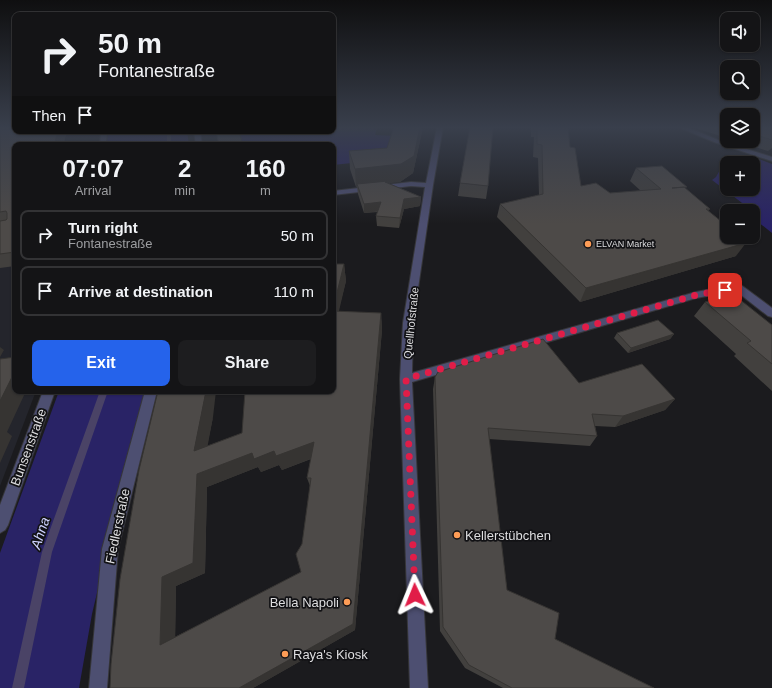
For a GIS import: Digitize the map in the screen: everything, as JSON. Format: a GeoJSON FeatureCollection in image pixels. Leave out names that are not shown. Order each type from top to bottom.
{"type":"FeatureCollection","features":[{"type":"Feature","properties":{"kind":"street","name":"Quellhofstraße"},"geometry":{"type":"LineString","coordinates":[[418,688],[406,379],[408,323],[434,159]]}},
{"type":"Feature","properties":{"kind":"street"},"geometry":{"type":"LineString","coordinates":[[336,193],[411,184],[429,185]]}},
{"type":"Feature","properties":{"kind":"street"},"geometry":{"type":"LineString","coordinates":[[406,379],[696,295],[738,287],[772,313]]}},
{"type":"Feature","properties":{"kind":"street","name":"Bunsenstraße"},"geometry":{"type":"LineString","coordinates":[[0,525],[48,394]]}},
{"type":"Feature","properties":{"kind":"street","name":"Fiedlerstraße"},"geometry":{"type":"LineString","coordinates":[[98,688],[110,549],[150,394]]}},
{"type":"Feature","properties":{"kind":"shaded area"},"geometry":{"type":"Polygon","coordinates":[[[336,159],[380,160],[336,165],[336,159]]]}},
{"type":"Feature","properties":{"kind":"shaded area"},"geometry":{"type":"Polygon","coordinates":[[[760,160],[772,164],[772,233],[760,224],[760,204],[743,204],[733,196],[760,196],[760,160]]]}},
{"type":"Feature","properties":{"kind":"shaded area"},"geometry":{"type":"Polygon","coordinates":[[[720,170],[720,186],[712,180],[716,177],[720,170]]]}},
{"type":"Feature","properties":{"kind":"shaded area"},"geometry":{"type":"Polygon","coordinates":[[[12,239],[12,394],[35,394],[0,486],[0,241],[12,239]]]}},
{"type":"Feature","properties":{"kind":"shaded area"},"geometry":{"type":"Polygon","coordinates":[[[58,394],[144,394],[92,614],[79,688],[0,688],[0,553],[58,394]]]}},
{"type":"Feature","properties":{"kind":"building"},"geometry":{"type":"Polygon","coordinates":[[[0,159],[12,159],[12,252],[0,254],[0,221],[7,219],[7,213],[6,211],[0,212],[0,159]]]}},
{"type":"Feature","properties":{"kind":"building"},"geometry":{"type":"Polygon","coordinates":[[[352,159],[409,159],[401,164],[355,169],[352,159]]]}},
{"type":"Feature","properties":{"kind":"building"},"geometry":{"type":"Polygon","coordinates":[[[464,159],[490,159],[488,186],[460,183],[464,159]]]}},
{"type":"Feature","properties":{"kind":"building"},"geometry":{"type":"Polygon","coordinates":[[[542,159],[577,159],[581,186],[596,183],[610,193],[661,189],[636,168],[662,166],[687,187],[684,187],[710,209],[706,209],[720,220],[720,244],[742,244],[586,288],[500,204],[543,194],[542,159]]]}},
{"type":"Feature","properties":{"kind":"building"},"geometry":{"type":"Polygon","coordinates":[[[388,181],[385,182],[421,197],[404,199],[400,218],[376,216],[381,202],[364,204],[357,184],[388,181]]]}},
{"type":"Feature","properties":{"kind":"building"},"geometry":{"type":"Polygon","coordinates":[[[336,264],[344,264],[336,297],[336,264]]]}},
{"type":"Feature","properties":{"kind":"building"},"geometry":{"type":"Polygon","coordinates":[[[733,294],[772,325],[772,364],[747,343],[751,341],[705,302],[733,294]]]}},
{"type":"Feature","properties":{"kind":"building"},"geometry":{"type":"Polygon","coordinates":[[[336,311],[381,313],[353,624],[239,688],[110,688],[120,579],[139,470],[157,394],[205,394],[194,451],[242,433],[245,394],[336,394],[336,311]],[[314,442],[276,456],[274,451],[254,459],[252,453],[197,474],[193,563],[162,577],[160,645],[301,572],[296,554],[302,544],[311,478],[307,478],[314,442]]]}},
{"type":"Feature","properties":{"kind":"building"},"geometry":{"type":"Polygon","coordinates":[[[658,320],[674,334],[631,348],[617,333],[658,320]]]}},
{"type":"Feature","properties":{"kind":"building"},"geometry":{"type":"Polygon","coordinates":[[[543,339],[579,383],[642,364],[675,399],[623,416],[592,414],[597,436],[488,428],[507,590],[559,613],[555,639],[654,688],[512,688],[469,665],[443,627],[435,377],[438,372],[543,339]]]}},
{"type":"Feature","properties":{"kind":"building"},"geometry":{"type":"Polygon","coordinates":[[[12,357],[12,377],[0,401],[0,359],[12,357]]]}},
{"type":"Feature","properties":{"kind":"waterway","name":"Ahna"},"geometry":{"type":"LineString","coordinates":[[18,688],[47,552],[103,394]]}},
{"type":"Feature","properties":{"kind":"place","name":"ELVAN Market"},"geometry":{"type":"Point","coordinates":[588,244]}},
{"type":"Feature","properties":{"kind":"place","name":"Kellerstübchen"},"geometry":{"type":"Point","coordinates":[457,535]}},
{"type":"Feature","properties":{"kind":"place","name":"Bella Napoli"},"geometry":{"type":"Point","coordinates":[347,602]}},
{"type":"Feature","properties":{"kind":"place","name":"Raya's Kiosk"},"geometry":{"type":"Point","coordinates":[285,654]}},
{"type":"Feature","properties":{"kind":"route"},"geometry":{"type":"LineString","coordinates":[[415,595],[406,379],[696,295],[725,290]]}}]}
